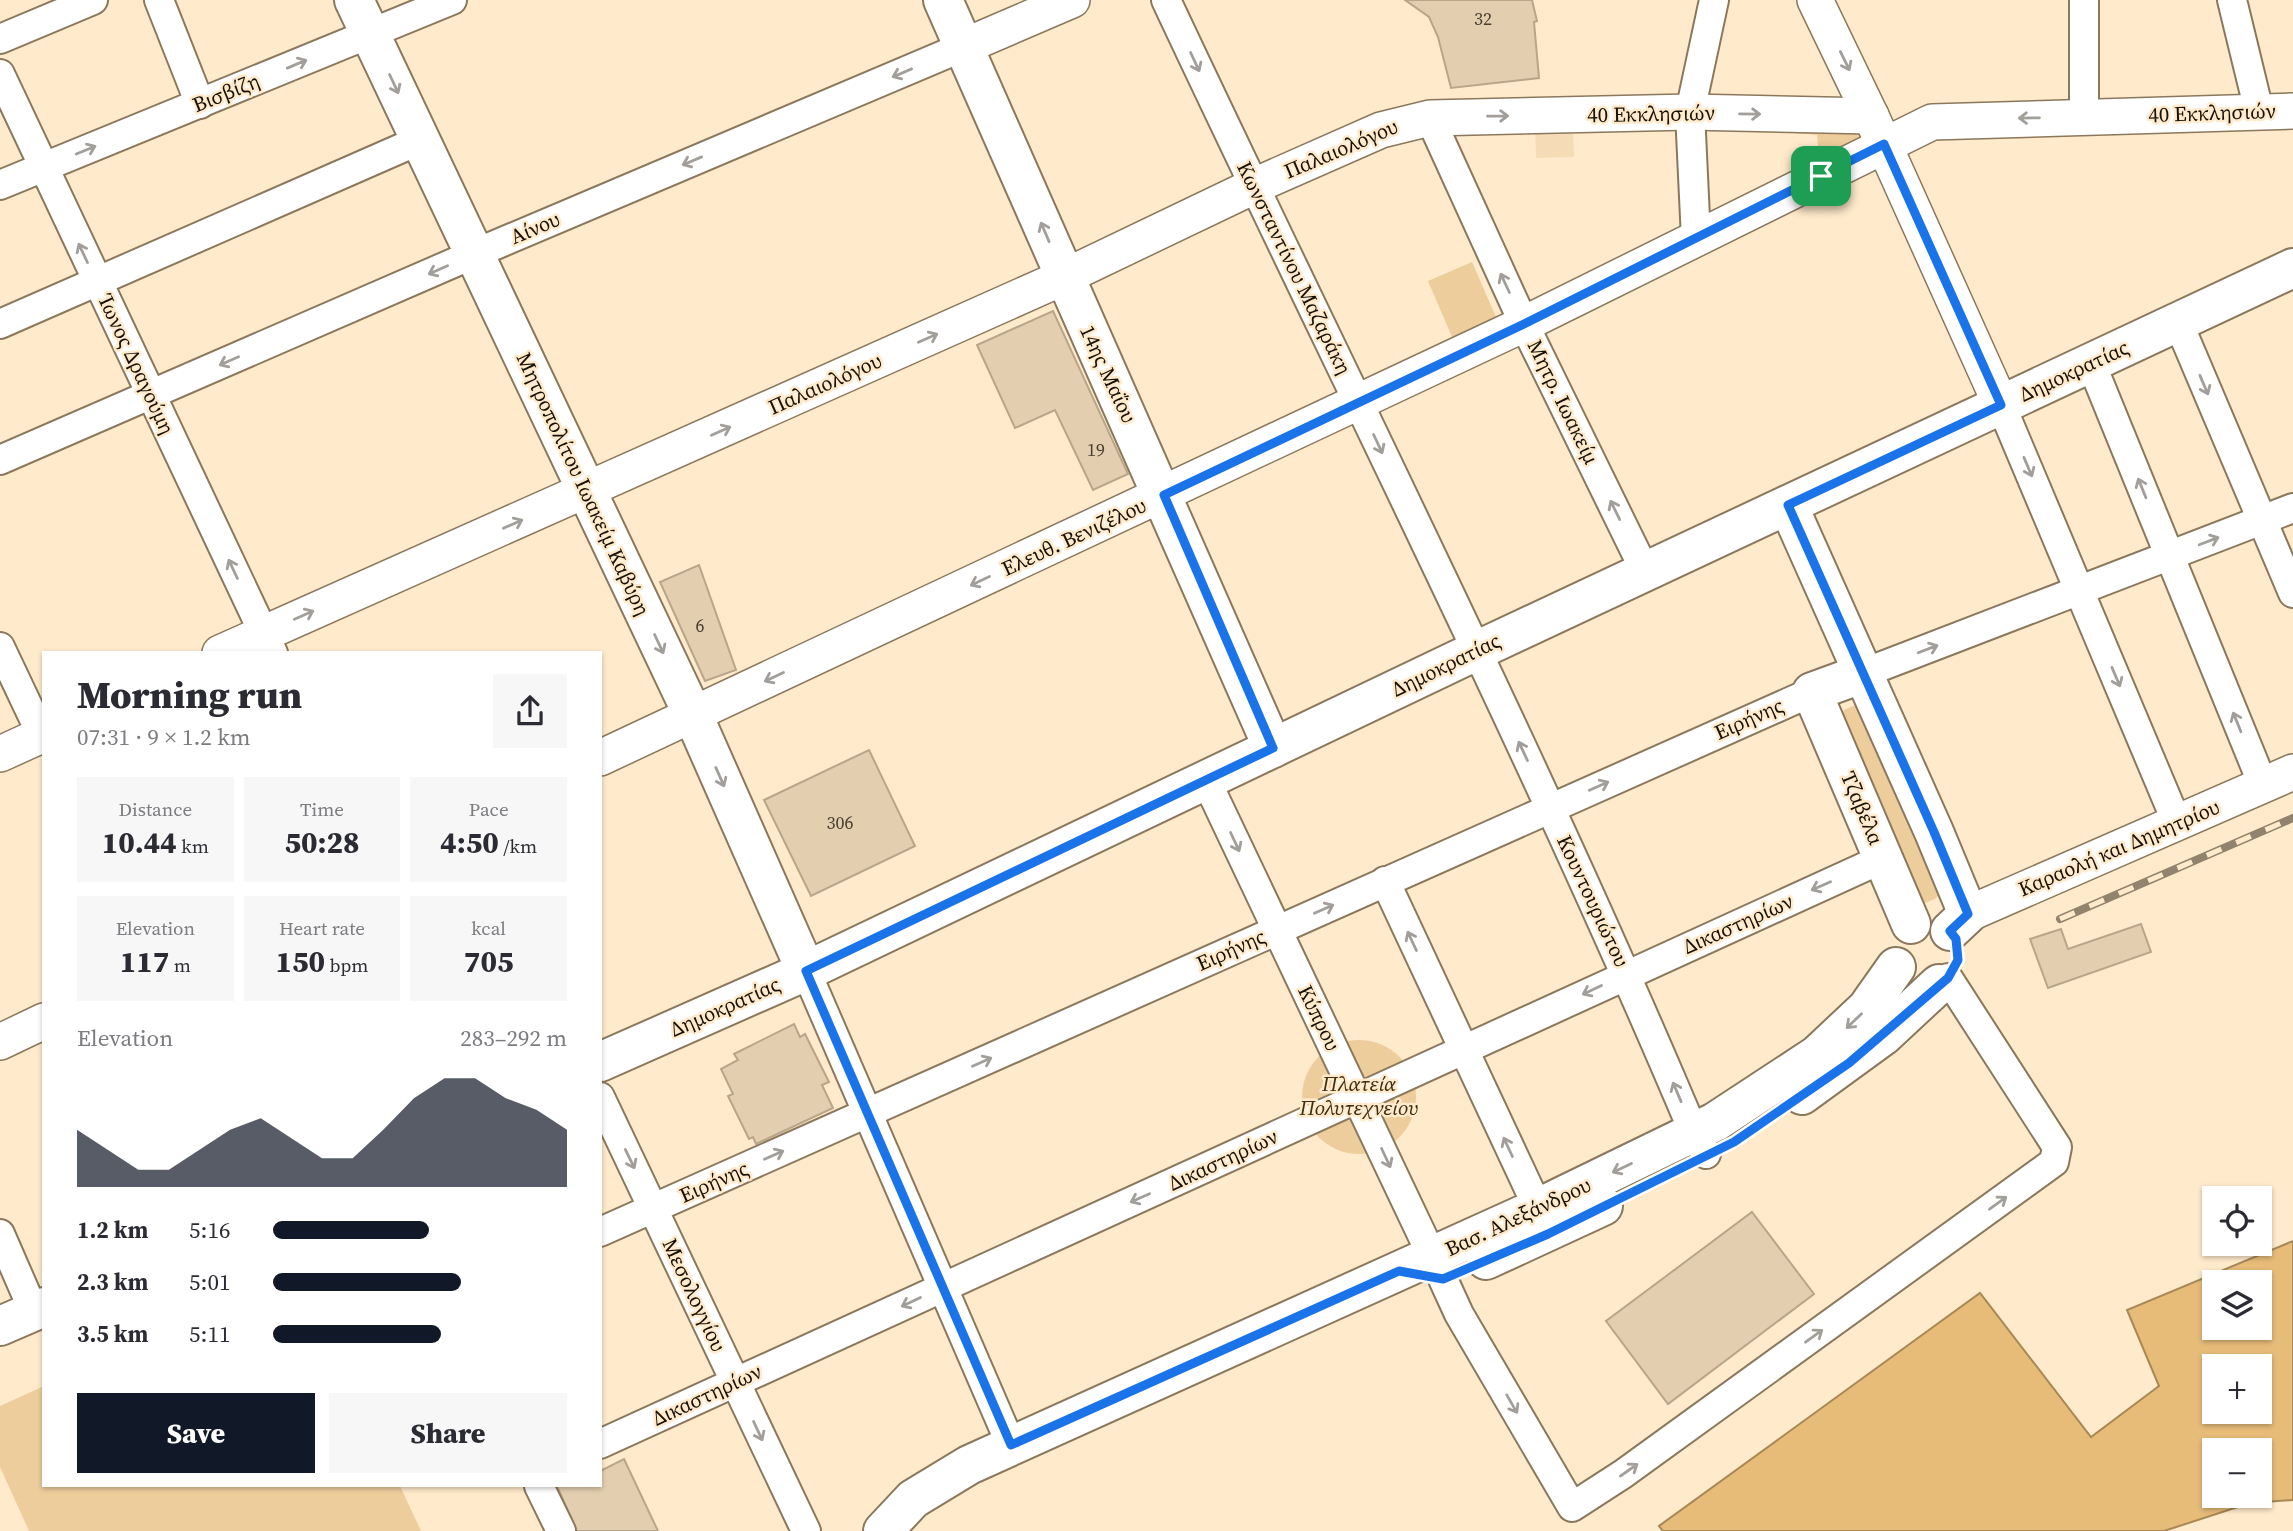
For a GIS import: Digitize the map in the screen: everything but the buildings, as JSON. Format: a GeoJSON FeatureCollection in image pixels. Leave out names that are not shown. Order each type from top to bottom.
{"type":"FeatureCollection","features":[{"type":"Feature","properties":{"kind":"main road","name":"14ης Μαΐου"},"geometry":{"type":"LineString","coordinates":[[943,0],[1064,277],[1164,495],[1273,748]]}},
{"type":"Feature","properties":{"kind":"main road","name":"Μητροπολίτου Ιωακείμ Καβύρη"},"geometry":{"type":"LineString","coordinates":[[362,17],[692,715],[806,971]]}},
{"type":"Feature","properties":{"kind":"main road","name":"Δημοκρατίας"},"geometry":{"type":"LineString","coordinates":[[602,1061],[806,971],[1645,571],[2293,268]]}},
{"type":"Feature","properties":{"kind":"main road"},"geometry":{"type":"LineString","coordinates":[[1788,505],[1864,673],[1959,922],[1956,939],[1958,960],[1943,981],[1919,985],[1901,975],[1896,967],[1894,947],[1903,930],[1911,924],[1932,921],[1959,922]]}},
{"type":"Feature","properties":{"kind":"main road","name":"Ειρήνης"},"geometry":{"type":"LineString","coordinates":[[1812,692],[1864,673]]}},
{"type":"Feature","properties":{"kind":"main road","name":"Τζαβέλα"},"geometry":{"type":"LineString","coordinates":[[1812,692],[1911,924]]}},
{"type":"Feature","properties":{"kind":"main road","name":"Βασ. Αλεξάνδρου"},"geometry":{"type":"LineString","coordinates":[[1425,1269],[1548,1234],[1700,1144],[1746,1104],[1817,1055],[1867,1008],[1896,967]]}},
{"type":"Feature","properties":{"kind":"main road","name":"Βασ. Αλεξάνδρου"},"geometry":{"type":"LineString","coordinates":[[883,1531],[913,1499],[969,1465],[1011,1445],[1425,1269],[1538,1209],[1700,1144],[1734,1142],[1849,1063],[1943,981]]}},
{"type":"Feature","properties":{"kind":"street"},"geometry":{"type":"LineString","coordinates":[[0,39],[93,0]]}},
{"type":"Feature","properties":{"kind":"street"},"geometry":{"type":"LineString","coordinates":[[159,0],[200,104]]}},
{"type":"Feature","properties":{"kind":"street","name":"Βισβίζη"},"geometry":{"type":"LineString","coordinates":[[0,185],[200,104],[362,17],[452,0]]}},
{"type":"Feature","properties":{"kind":"street","name":"Αίνου"},"geometry":{"type":"LineString","coordinates":[[0,460],[474,254],[1072,0]]}},
{"type":"Feature","properties":{"kind":"street","name":"Κωνσταντίνου Μαζαράκη"},"geometry":{"type":"LineString","coordinates":[[1166,0],[1476,651]]}},
{"type":"Feature","properties":{"kind":"street"},"geometry":{"type":"LineString","coordinates":[[1696,239],[1690,112],[1714,0]]}},
{"type":"Feature","properties":{"kind":"street"},"geometry":{"type":"LineString","coordinates":[[1815,0],[1878,130],[2001,405],[2177,823]]}},
{"type":"Feature","properties":{"kind":"street"},"geometry":{"type":"LineString","coordinates":[[2084,0],[2084,117]]}},
{"type":"Feature","properties":{"kind":"street"},"geometry":{"type":"LineString","coordinates":[[2232,0],[2259,111]]}},
{"type":"Feature","properties":{"kind":"street","name":"Ίωνος Δραγούμη"},"geometry":{"type":"LineString","coordinates":[[0,74],[268,643]]}},
{"type":"Feature","properties":{"kind":"street","name":"40 Εκκλησιών"},"geometry":{"type":"LineString","coordinates":[[1430,117],[1690,112],[1878,130],[1940,120],[2293,111]]}},
{"type":"Feature","properties":{"kind":"street","name":"Παλαιολόγου"},"geometry":{"type":"LineString","coordinates":[[230,651],[268,643],[587,491],[1064,277],[1254,187],[1381,130],[1430,117]]}},
{"type":"Feature","properties":{"kind":"street","name":"Μητρ. Ιωακείμ"},"geometry":{"type":"LineString","coordinates":[[1430,117],[1524,324],[1645,571]]}},
{"type":"Feature","properties":{"kind":"street","name":"Ελευθ. Βενιζέλου"},"geometry":{"type":"LineString","coordinates":[[602,757],[1524,324],[1696,239],[1878,130]]}},
{"type":"Feature","properties":{"kind":"street"},"geometry":{"type":"LineString","coordinates":[[0,324],[420,140]]}},
{"type":"Feature","properties":{"kind":"street"},"geometry":{"type":"LineString","coordinates":[[2178,322],[2293,593]]}},
{"type":"Feature","properties":{"kind":"street"},"geometry":{"type":"LineString","coordinates":[[2091,363],[2170,557],[2278,779]]}},
{"type":"Feature","properties":{"kind":"street"},"geometry":{"type":"LineString","coordinates":[[1864,673],[2081,592],[2293,508]]}},
{"type":"Feature","properties":{"kind":"street"},"geometry":{"type":"LineString","coordinates":[[0,647],[42,735]]}},
{"type":"Feature","properties":{"kind":"street","name":"Κουντουριώτου"},"geometry":{"type":"LineString","coordinates":[[1476,651],[1627,974],[1700,1144]]}},
{"type":"Feature","properties":{"kind":"street","name":"Ειρήνης"},"geometry":{"type":"LineString","coordinates":[[602,1232],[1812,692]]}},
{"type":"Feature","properties":{"kind":"street"},"geometry":{"type":"LineString","coordinates":[[0,754],[42,737]]}},
{"type":"Feature","properties":{"kind":"street","name":"Καραολή και Δημητρίου"},"geometry":{"type":"LineString","coordinates":[[1959,922],[2278,779]]}},
{"type":"Feature","properties":{"kind":"street","name":"Κύπρου"},"geometry":{"type":"LineString","coordinates":[[1206,780],[1358,1098],[1425,1269],[1459,1314],[1572,1507],[1634,1466],[2041,1172],[2056,1158],[2057,1147],[1943,981]]}},
{"type":"Feature","properties":{"kind":"street","name":"Δικαστηρίων"},"geometry":{"type":"LineString","coordinates":[[602,1443],[1884,858]]}},
{"type":"Feature","properties":{"kind":"street"},"geometry":{"type":"LineString","coordinates":[[1385,881],[1538,1209]]}},
{"type":"Feature","properties":{"kind":"street"},"geometry":{"type":"LineString","coordinates":[[806,971],[1011,1445]]}},
{"type":"Feature","properties":{"kind":"street"},"geometry":{"type":"LineString","coordinates":[[0,1042],[42,1022]]}},
{"type":"Feature","properties":{"kind":"street","name":"Μεσολογγίου"},"geometry":{"type":"LineString","coordinates":[[602,1101],[806,1531]]}},
{"type":"Feature","properties":{"kind":"street"},"geometry":{"type":"LineString","coordinates":[[0,1234],[26,1315]]}},
{"type":"Feature","properties":{"kind":"street"},"geometry":{"type":"LineString","coordinates":[[539,1487],[561,1531]]}},
{"type":"Feature","properties":{"kind":"shaded area"},"geometry":{"type":"Polygon","coordinates":[[[1573,125],[1574,157],[1536,158],[1535,126],[1573,125]]]}},
{"type":"Feature","properties":{"kind":"shaded area"},"geometry":{"type":"Polygon","coordinates":[[[2293,1241],[2293,1500],[2272,1501],[2272,1438],[2202,1438],[2202,1508],[2235,1508],[2164,1531],[1663,1531],[1659,1526],[1980,1293],[2091,1437],[2159,1386],[2127,1310],[2202,1279],[2202,1340],[2272,1340],[2272,1270],[2223,1270],[2257,1256],[2272,1256],[2272,1250],[2293,1241]]]}},
{"type":"Feature","properties":{"kind":"green space"},"geometry":{"type":"Polygon","coordinates":[[[1794,122],[1866,123],[1870,137],[1819,157],[1817,135],[1795,133],[1794,122]]]}},
{"type":"Feature","properties":{"kind":"green space"},"geometry":{"type":"Polygon","coordinates":[[[1472,262],[1496,317],[1452,337],[1428,281],[1472,262]]]}},
{"type":"Feature","properties":{"kind":"green space"},"geometry":{"type":"Polygon","coordinates":[[[1858,704],[1940,893],[1935,899],[1922,904],[1841,717],[1844,710],[1858,704]]]}},
{"type":"Feature","properties":{"kind":"green space","name":"Πλατεία Πολυτεχνείου"},"geometry":{"type":"Polygon","coordinates":[[[1359,1040],[1381,1044],[1399,1057],[1412,1075],[1416,1097],[1412,1119],[1399,1137],[1381,1150],[1359,1154],[1337,1150],[1319,1137],[1306,1119],[1302,1097],[1306,1075],[1319,1057],[1337,1044],[1359,1040]]]}},
{"type":"Feature","properties":{"kind":"green space"},"geometry":{"type":"Polygon","coordinates":[[[42,1387],[42,1487],[400,1487],[421,1531],[29,1531],[0,1467],[0,1406],[42,1387]]]}},
{"type":"Feature","properties":{"kind":"railway"},"geometry":{"type":"LineString","coordinates":[[2060,919],[2293,818]]}},
{"type":"Feature","properties":{"kind":"route"},"geometry":{"type":"LineString","coordinates":[[1884,144],[2001,405],[1788,505],[1968,914],[1950,931],[1959,950],[1954,970],[1883,1036],[1849,1063],[1734,1142],[1548,1234],[1443,1279],[1399,1271],[1011,1445],[806,971],[1273,748],[1164,495],[1524,324],[1821,176],[1884,144]]}}]}
